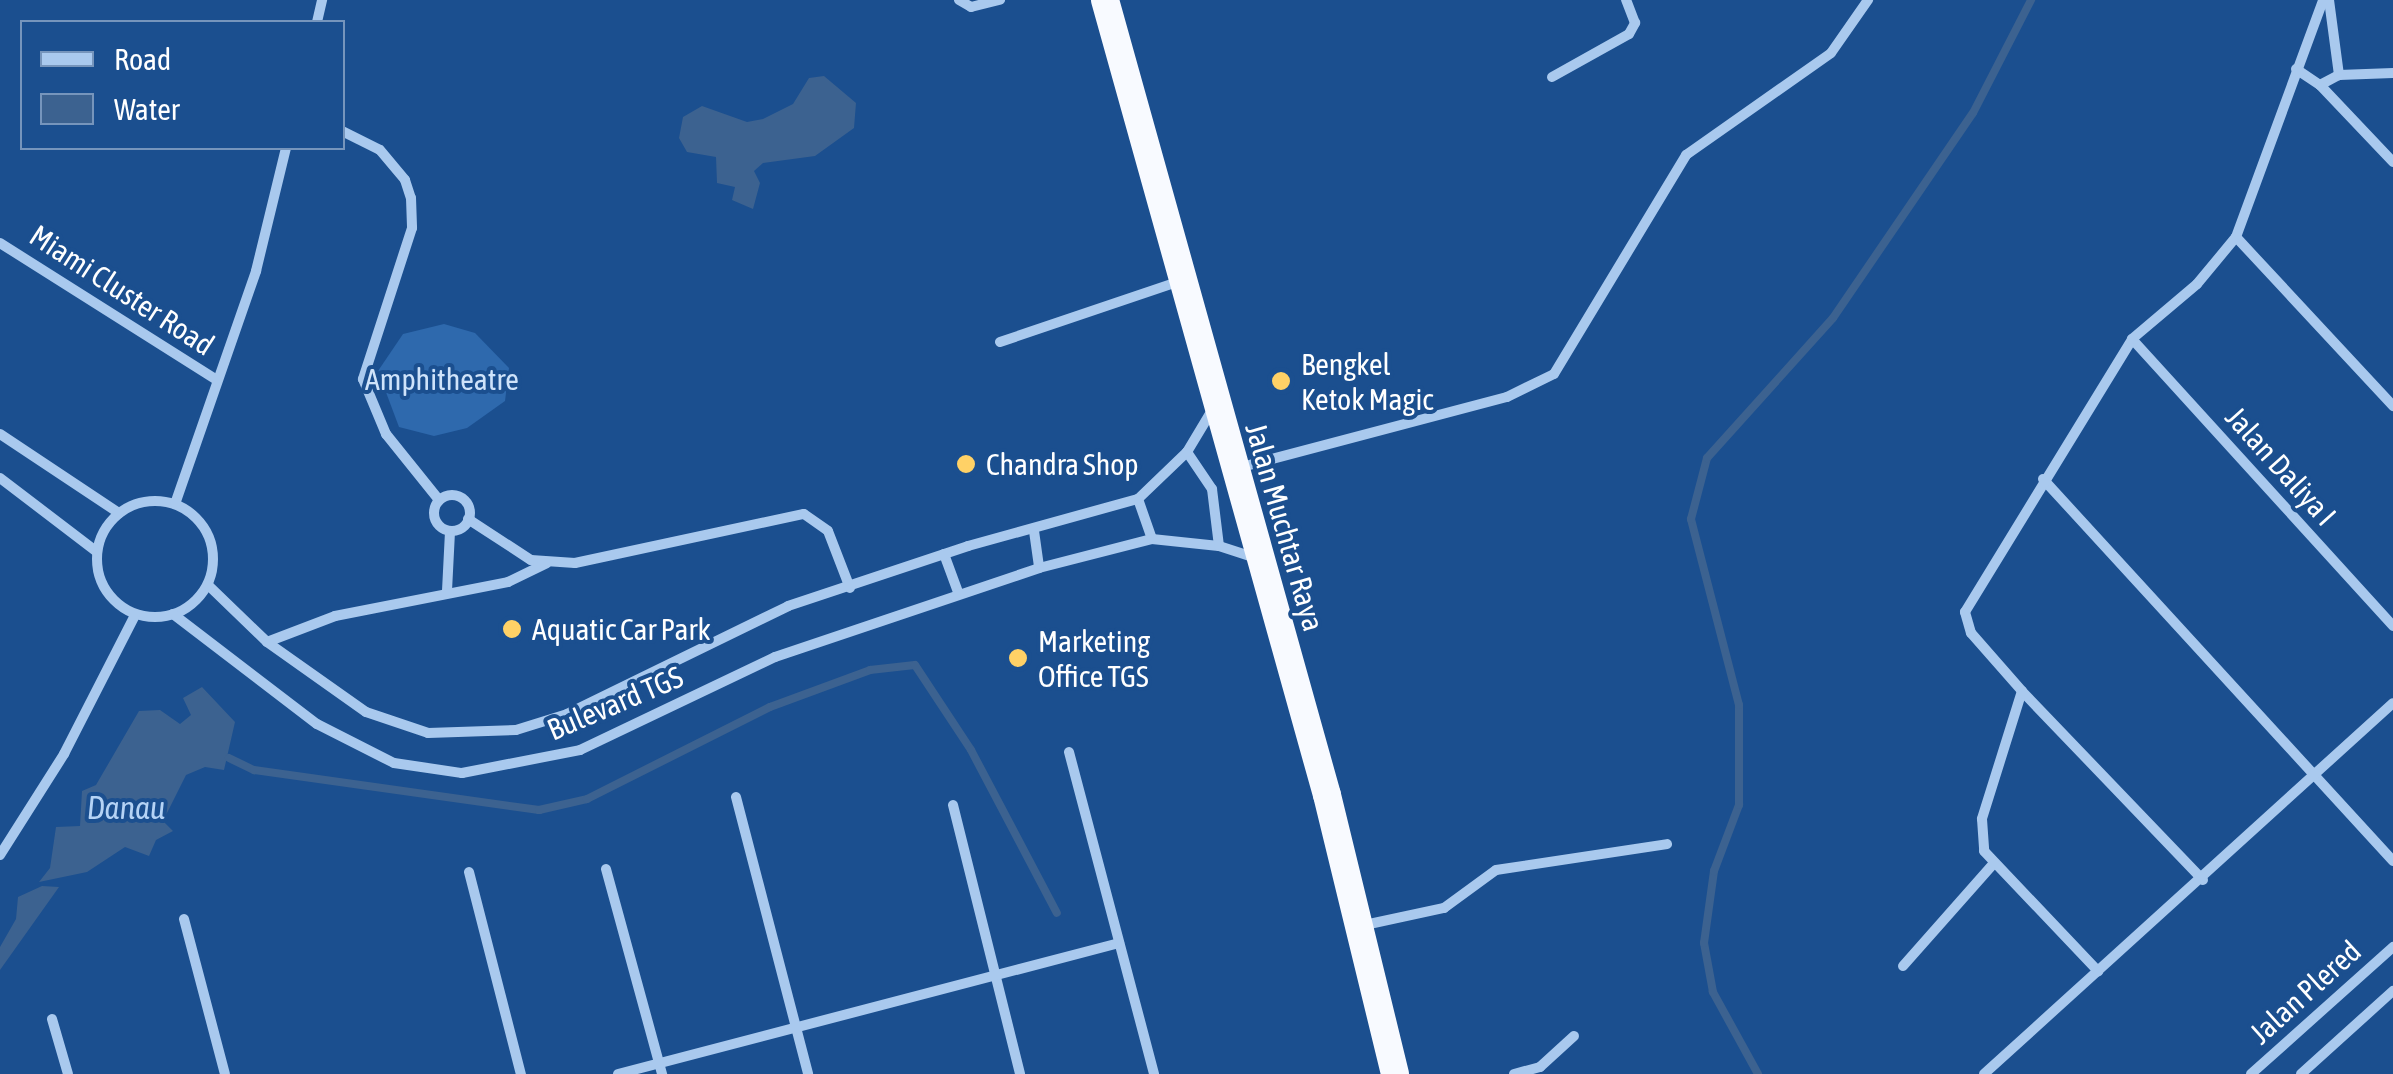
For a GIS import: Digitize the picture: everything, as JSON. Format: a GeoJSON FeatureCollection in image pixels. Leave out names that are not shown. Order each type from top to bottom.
{"type":"FeatureCollection","features":[{"type":"Feature","properties":{"kind":"highway","name":"Jalan Muchtar Raya"},"geometry":{"type":"LineString","coordinates":[[1104,0],[1261,560],[1395,1074]]}},
{"type":"Feature","properties":{"kind":"street"},"geometry":{"type":"LineString","coordinates":[[959,0],[971,7],[1000,0]]}},
{"type":"Feature","properties":{"kind":"street"},"geometry":{"type":"LineString","coordinates":[[1552,77],[1629,34],[1636,23],[1626,0]]}},
{"type":"Feature","properties":{"kind":"street"},"geometry":{"type":"LineString","coordinates":[[1234,469],[1507,397],[1554,374],[1686,155],[1831,53],[1868,0]]}},
{"type":"Feature","properties":{"kind":"street"},"geometry":{"type":"LineString","coordinates":[[2203,880],[2022,692],[1971,634],[1965,612],[2132,339],[2197,284],[2236,238],[2296,70],[2326,0]]}},
{"type":"Feature","properties":{"kind":"street"},"geometry":{"type":"LineString","coordinates":[[2326,0],[2338,75]]}},
{"type":"Feature","properties":{"kind":"street"},"geometry":{"type":"LineString","coordinates":[[2296,70],[2320,85],[2393,162]]}},
{"type":"Feature","properties":{"kind":"street"},"geometry":{"type":"LineString","coordinates":[[2320,85],[2338,75],[2393,73]]}},
{"type":"Feature","properties":{"kind":"street"},"geometry":{"type":"LineString","coordinates":[[345,132],[380,150],[405,180],[412,198],[412,228],[363,379],[386,434],[439,500]]}},
{"type":"Feature","properties":{"kind":"street"},"geometry":{"type":"LineString","coordinates":[[175,504],[256,271],[286,150]]}},
{"type":"Feature","properties":{"kind":"street"},"geometry":{"type":"LineString","coordinates":[[2236,238],[2393,406]]}},
{"type":"Feature","properties":{"kind":"street","name":"Miami Cluster Road"},"geometry":{"type":"LineString","coordinates":[[0,242],[217,380]]}},
{"type":"Feature","properties":{"kind":"street"},"geometry":{"type":"LineString","coordinates":[[1000,342],[1184,280]]}},
{"type":"Feature","properties":{"kind":"street","name":"Jalan Daliya I"},"geometry":{"type":"LineString","coordinates":[[2132,339],[2393,626]]}},
{"type":"Feature","properties":{"kind":"street","name":"Bulevard TGS"},"geometry":{"type":"LineString","coordinates":[[208,585],[267,642],[344,700],[395,724],[455,734],[516,730],[568,714],[788,606],[944,554],[1138,499],[1187,452],[1216,402]]}},
{"type":"Feature","properties":{"kind":"street"},"geometry":{"type":"LineString","coordinates":[[0,434],[118,513]]}},
{"type":"Feature","properties":{"kind":"street"},"geometry":{"type":"LineString","coordinates":[[1187,452],[1212,489],[1219,546]]}},
{"type":"Feature","properties":{"kind":"street"},"geometry":{"type":"LineString","coordinates":[[0,478],[97,552]]}},
{"type":"Feature","properties":{"kind":"street"},"geometry":{"type":"LineString","coordinates":[[2043,479],[2393,861]]}},
{"type":"Feature","properties":{"kind":"street"},"geometry":{"type":"LineString","coordinates":[[439,500],[461,498],[468,518],[506,548],[547,563],[575,563],[804,514],[828,531],[850,588]]}},
{"type":"Feature","properties":{"kind":"street"},"geometry":{"type":"LineString","coordinates":[[1138,499],[1152,539]]}},
{"type":"Feature","properties":{"kind":"street"},"geometry":{"type":"LineString","coordinates":[[439,500],[434,515],[450,530],[447,590]]}},
{"type":"Feature","properties":{"kind":"street"},"geometry":{"type":"LineString","coordinates":[[136,503],[175,504],[192,514],[212,546],[208,585],[196,602],[173,614],[135,614],[105,590],[97,552],[118,513],[136,503]]}},
{"type":"Feature","properties":{"kind":"street"},"geometry":{"type":"LineString","coordinates":[[450,530],[468,518]]}},
{"type":"Feature","properties":{"kind":"street"},"geometry":{"type":"LineString","coordinates":[[1034,531],[1039,568]]}},
{"type":"Feature","properties":{"kind":"street","name":"Bulevard TGS"},"geometry":{"type":"LineString","coordinates":[[173,614],[317,724],[394,762],[462,774],[580,750],[775,656],[1039,568],[1152,539],[1219,546],[1261,560]]}},
{"type":"Feature","properties":{"kind":"street"},"geometry":{"type":"LineString","coordinates":[[944,554],[958,592]]}},
{"type":"Feature","properties":{"kind":"street"},"geometry":{"type":"LineString","coordinates":[[267,642],[335,616],[447,590],[508,582],[547,563]]}},
{"type":"Feature","properties":{"kind":"street"},"geometry":{"type":"LineString","coordinates":[[0,855],[64,754],[135,614]]}},
{"type":"Feature","properties":{"kind":"street"},"geometry":{"type":"LineString","coordinates":[[2022,692],[1982,819],[1984,851],[2098,971]]}},
{"type":"Feature","properties":{"kind":"street"},"geometry":{"type":"LineString","coordinates":[[1984,1074],[2203,880],[2393,703]]}},
{"type":"Feature","properties":{"kind":"street"},"geometry":{"type":"LineString","coordinates":[[1069,752],[1154,1074]]}},
{"type":"Feature","properties":{"kind":"street"},"geometry":{"type":"LineString","coordinates":[[736,797],[808,1074]]}},
{"type":"Feature","properties":{"kind":"street"},"geometry":{"type":"LineString","coordinates":[[952,805],[1020,1074]]}},
{"type":"Feature","properties":{"kind":"street"},"geometry":{"type":"LineString","coordinates":[[1358,926],[1444,908],[1496,870],[1667,844]]}},
{"type":"Feature","properties":{"kind":"street"},"geometry":{"type":"LineString","coordinates":[[1903,966],[1994,863]]}},
{"type":"Feature","properties":{"kind":"street"},"geometry":{"type":"LineString","coordinates":[[606,868],[660,1069]]}},
{"type":"Feature","properties":{"kind":"street"},"geometry":{"type":"LineString","coordinates":[[469,872],[522,1074]]}},
{"type":"Feature","properties":{"kind":"street"},"geometry":{"type":"LineString","coordinates":[[184,919],[225,1074]]}},
{"type":"Feature","properties":{"kind":"street"},"geometry":{"type":"LineString","coordinates":[[618,1074],[660,1069],[796,1028],[1120,944]]}},
{"type":"Feature","properties":{"kind":"street","name":"Jalan Plered"},"geometry":{"type":"LineString","coordinates":[[2251,1074],[2393,947]]}},
{"type":"Feature","properties":{"kind":"street"},"geometry":{"type":"LineString","coordinates":[[2300,1074],[2393,991]]}},
{"type":"Feature","properties":{"kind":"street"},"geometry":{"type":"LineString","coordinates":[[52,1019],[68,1074]]}},
{"type":"Feature","properties":{"kind":"street"},"geometry":{"type":"LineString","coordinates":[[1514,1074],[1540,1068],[1574,1036]]}},
{"type":"Feature","properties":{"kind":"green space","name":"Amphitheatre"},"geometry":{"type":"Polygon","coordinates":[[[444,324],[475,333],[509,368],[505,401],[467,428],[434,436],[399,427],[378,371],[403,334],[444,324]]]}},
{"type":"Feature","properties":{"kind":"water"},"geometry":{"type":"Polygon","coordinates":[[[824,76],[856,103],[854,128],[815,156],[763,163],[754,171],[760,183],[753,209],[732,200],[735,187],[717,183],[716,157],[687,152],[679,138],[683,117],[702,106],[747,122],[763,119],[793,104],[809,78],[824,76]]]}},
{"type":"Feature","properties":{"kind":"water","name":"Danau"},"geometry":{"type":"Polygon","coordinates":[[[202,687],[235,722],[224,770],[205,767],[186,775],[163,821],[173,831],[156,840],[149,856],[125,847],[87,872],[39,882],[50,868],[56,827],[80,826],[82,791],[96,785],[139,711],[160,710],[180,724],[191,715],[183,698],[202,687]]]}},
{"type":"Feature","properties":{"kind":"water"},"geometry":{"type":"Polygon","coordinates":[[[42,886],[59,887],[0,970],[0,947],[16,919],[18,897],[42,886]]]}},
{"type":"Feature","properties":{"kind":"waterway"},"geometry":{"type":"LineString","coordinates":[[1758,1074],[1713,992],[1704,943],[1714,871],[1739,805],[1739,705],[1691,519],[1707,458],[1833,318],[1973,113],[2031,0]]}},
{"type":"Feature","properties":{"kind":"waterway"},"geometry":{"type":"LineString","coordinates":[[229,758],[254,770],[539,810],[587,799],[770,707],[870,670],[915,665],[971,750],[1057,913]]}},
{"type":"Feature","properties":{"kind":"place","name":"Bengkel Ketok Magic"},"geometry":{"type":"Point","coordinates":[1281,381]}},
{"type":"Feature","properties":{"kind":"place","name":"Chandra Shop"},"geometry":{"type":"Point","coordinates":[966,464]}},
{"type":"Feature","properties":{"kind":"place","name":"Aquatic Car Park"},"geometry":{"type":"Point","coordinates":[512,629]}},
{"type":"Feature","properties":{"kind":"place","name":"Marketing Office TGS"},"geometry":{"type":"Point","coordinates":[1018,658]}}]}
